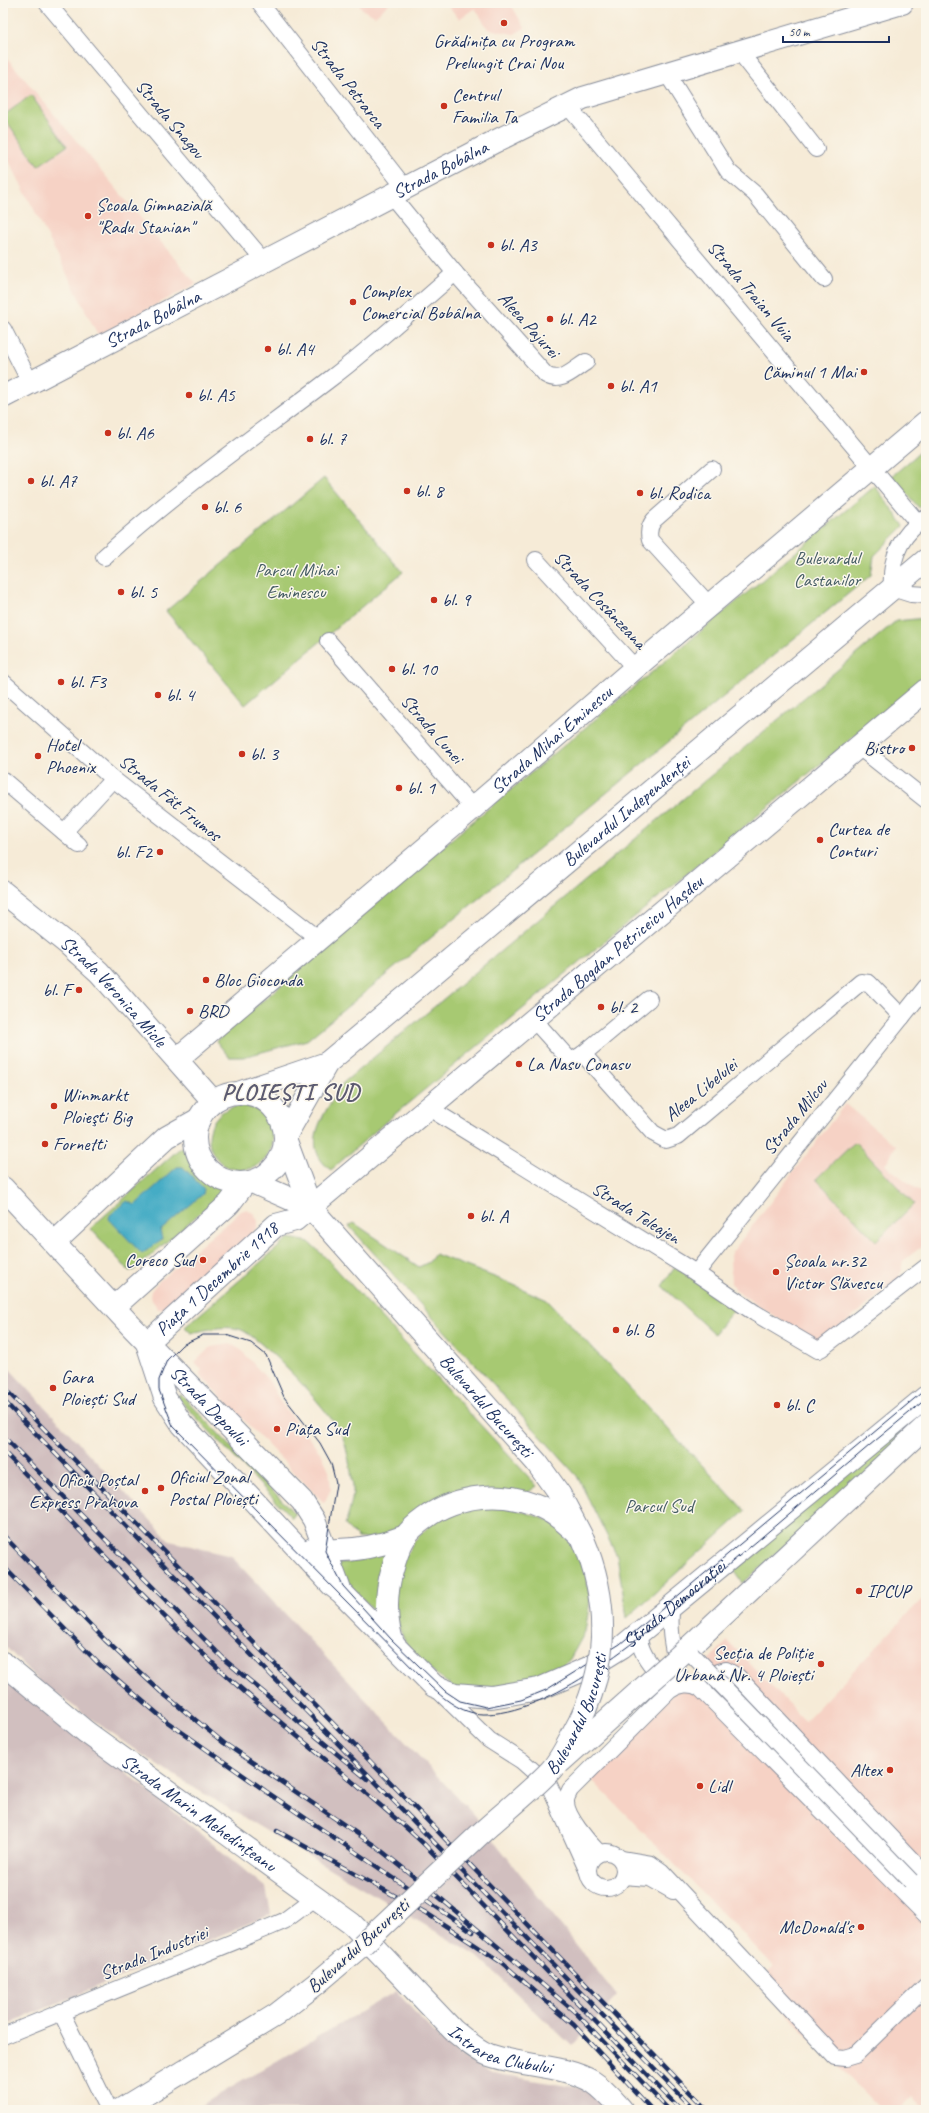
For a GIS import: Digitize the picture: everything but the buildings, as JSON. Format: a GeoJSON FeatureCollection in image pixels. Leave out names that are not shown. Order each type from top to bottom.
{"type":"FeatureCollection","features":[{"type":"Feature","properties":{"kind":"main road","name":"Strada Bobâlna"},"geometry":{"type":"LineString","coordinates":[[3,397],[567,105],[596,93],[902,3]]}},
{"type":"Feature","properties":{"kind":"main road","name":"Strada Mihai Eminescu"},"geometry":{"type":"LineString","coordinates":[[177,1059],[474,808],[635,668],[926,422]]}},
{"type":"Feature","properties":{"kind":"main road","name":"Bulevardul Independenței"},"geometry":{"type":"LineString","coordinates":[[327,1063],[241,1092],[231,1093],[213,1101],[202,1112],[199,1119],[195,1140],[198,1154],[205,1167],[216,1177],[230,1182],[249,1183],[262,1178],[273,1170],[281,1159],[286,1138],[327,1063],[926,560]]}},
{"type":"Feature","properties":{"kind":"main road","name":"Strada Bogdan Petriceicu Hașdeu"},"geometry":{"type":"LineString","coordinates":[[312,1206],[926,690]]}},
{"type":"Feature","properties":{"kind":"main road","name":"Strada Veronica Micle"},"geometry":{"type":"LineString","coordinates":[[3,892],[69,945],[99,972],[213,1101]]}},
{"type":"Feature","properties":{"kind":"main road"},"geometry":{"type":"LineString","coordinates":[[241,1092],[254,1094],[266,1101],[276,1110],[282,1122],[286,1138]]}},
{"type":"Feature","properties":{"kind":"main road"},"geometry":{"type":"LineString","coordinates":[[308,1096],[301,1136],[301,1158],[312,1206]]}},
{"type":"Feature","properties":{"kind":"main road"},"geometry":{"type":"LineString","coordinates":[[55,1242],[167,1137],[199,1119]]}},
{"type":"Feature","properties":{"kind":"main road","name":"Bulevardul București"},"geometry":{"type":"LineString","coordinates":[[120,2110],[254,2030],[297,1999],[362,1945],[552,1779],[586,1710],[597,1672],[602,1627],[599,1586],[593,1564],[583,1539],[560,1496],[537,1463],[312,1206],[286,1138]]}},
{"type":"Feature","properties":{"kind":"main road"},"geometry":{"type":"LineString","coordinates":[[114,1307],[229,1204],[249,1183]]}},
{"type":"Feature","properties":{"kind":"main road","name":"Bulevardul București"},"geometry":{"type":"LineString","coordinates":[[249,1183],[312,1206]]}},
{"type":"Feature","properties":{"kind":"main road","name":"Strada Depoului"},"geometry":{"type":"LineString","coordinates":[[3,1188],[55,1242],[147,1343],[302,1502],[314,1520],[341,1592]]}},
{"type":"Feature","properties":{"kind":"main road","name":"Piața 1 Decembrie 1918"},"geometry":{"type":"LineString","coordinates":[[147,1343],[276,1225],[296,1220],[312,1206]]}},
{"type":"Feature","properties":{"kind":"main road","name":"Strada Depoului"},"geometry":{"type":"LineString","coordinates":[[147,1343],[165,1398],[182,1424],[332,1585],[341,1592],[394,1646]]}},
{"type":"Feature","properties":{"kind":"main road","name":"Strada Democrației"},"geometry":{"type":"LineString","coordinates":[[394,1646],[434,1686],[455,1694],[467,1696],[502,1696],[525,1692],[553,1684],[582,1671],[622,1647],[926,1397]]}},
{"type":"Feature","properties":{"kind":"main road","name":"Strada Democrației"},"geometry":{"type":"LineString","coordinates":[[907,1412],[926,1401]]}},
{"type":"Feature","properties":{"kind":"main road","name":"Strada Democrației"},"geometry":{"type":"LineString","coordinates":[[552,1779],[687,1649],[924,1428]]}},
{"type":"Feature","properties":{"kind":"main road"},"geometry":{"type":"LineString","coordinates":[[298,1548],[326,1551],[358,1550],[406,1536],[428,1516],[440,1509],[464,1500],[503,1497],[530,1502],[553,1513],[583,1539]]}},
{"type":"Feature","properties":{"kind":"main road"},"geometry":{"type":"LineString","coordinates":[[394,1646],[389,1626],[387,1597],[393,1567],[406,1536]]}},
{"type":"Feature","properties":{"kind":"main road","name":"Strada Marin Mehedințeanu"},"geometry":{"type":"LineString","coordinates":[[3,1663],[86,1732],[352,1924],[393,1966]]}},
{"type":"Feature","properties":{"kind":"main road","name":"Intrarea Clubului"},"geometry":{"type":"LineString","coordinates":[[393,1966],[453,2030],[488,2055],[562,2072],[592,2082],[601,2088],[622,2110]]}},
{"type":"Feature","properties":{"kind":"street","name":"Strada Snagov"},"geometry":{"type":"LineString","coordinates":[[47,3],[264,261]]}},
{"type":"Feature","properties":{"kind":"street","name":"Strada Petrarca"},"geometry":{"type":"LineString","coordinates":[[260,3],[398,192]]}},
{"type":"Feature","properties":{"kind":"street"},"geometry":{"type":"LineString","coordinates":[[739,51],[816,150]]}},
{"type":"Feature","properties":{"kind":"street"},"geometry":{"type":"LineString","coordinates":[[666,72],[728,171],[755,194],[824,279]]}},
{"type":"Feature","properties":{"kind":"street","name":"Strada Traian Vuia"},"geometry":{"type":"LineString","coordinates":[[567,105],[872,469],[922,520],[901,541],[895,554],[891,574],[892,588]]}},
{"type":"Feature","properties":{"kind":"street","name":"Aleea Pajurei"},"geometry":{"type":"LineString","coordinates":[[398,192],[455,273],[546,375],[555,379],[561,378],[586,362]]}},
{"type":"Feature","properties":{"kind":"street"},"geometry":{"type":"LineString","coordinates":[[104,557],[135,529],[246,441],[342,370],[455,273]]}},
{"type":"Feature","properties":{"kind":"street"},"geometry":{"type":"LineString","coordinates":[[3,329],[30,382]]}},
{"type":"Feature","properties":{"kind":"street"},"geometry":{"type":"LineString","coordinates":[[709,605],[650,540],[649,533],[650,525],[654,520],[712,469]]}},
{"type":"Feature","properties":{"kind":"street","name":"Strada Cosânzeana"},"geometry":{"type":"LineString","coordinates":[[536,560],[635,668]]}},
{"type":"Feature","properties":{"kind":"street"},"geometry":{"type":"LineString","coordinates":[[892,588],[911,594],[926,595]]}},
{"type":"Feature","properties":{"kind":"street","name":"Strada Lunei"},"geometry":{"type":"LineString","coordinates":[[328,641],[474,808]]}},
{"type":"Feature","properties":{"kind":"street","name":"Strada Făt Frumos"},"geometry":{"type":"LineString","coordinates":[[3,682],[113,779],[319,938]]}},
{"type":"Feature","properties":{"kind":"street"},"geometry":{"type":"LineString","coordinates":[[859,747],[926,800]]}},
{"type":"Feature","properties":{"kind":"street"},"geometry":{"type":"LineString","coordinates":[[64,832],[113,779]]}},
{"type":"Feature","properties":{"kind":"street"},"geometry":{"type":"LineString","coordinates":[[3,780],[79,845]]}},
{"type":"Feature","properties":{"kind":"street","name":"Aleea Libelulei"},"geometry":{"type":"LineString","coordinates":[[583,1054],[653,1133],[666,1140],[678,1136],[861,982],[869,983],[902,1017]]}},
{"type":"Feature","properties":{"kind":"street","name":"Strada Milcov"},"geometry":{"type":"LineString","coordinates":[[696,1273],[926,987]]}},
{"type":"Feature","properties":{"kind":"street"},"geometry":{"type":"LineString","coordinates":[[534,1020],[568,1058],[573,1060],[583,1054],[649,999]]}},
{"type":"Feature","properties":{"kind":"street","name":"Strada Teleajen"},"geometry":{"type":"LineString","coordinates":[[429,1108],[696,1273],[755,1313],[818,1350],[926,1267]]}},
{"type":"Feature","properties":{"kind":"street"},"geometry":{"type":"LineString","coordinates":[[672,1606],[669,1620],[676,1687]]}},
{"type":"Feature","properties":{"kind":"street"},"geometry":{"type":"LineString","coordinates":[[639,1633],[639,1641],[643,1654]]}},
{"type":"Feature","properties":{"kind":"street"},"geometry":{"type":"LineString","coordinates":[[622,1647],[631,1647],[643,1654],[676,1687]]}},
{"type":"Feature","properties":{"kind":"street"},"geometry":{"type":"LineString","coordinates":[[687,1649],[926,1897]]}},
{"type":"Feature","properties":{"kind":"street"},"geometry":{"type":"LineString","coordinates":[[700,1688],[719,1672],[726,1670],[732,1672],[771,1711],[926,1875]]}},
{"type":"Feature","properties":{"kind":"street"},"geometry":{"type":"LineString","coordinates":[[926,1915],[700,1688],[694,1685],[676,1687],[570,1790],[566,1799],[568,1810],[589,1843],[599,1852],[610,1852],[621,1859],[656,1867],[835,2057],[845,2058],[855,2055],[926,1986]]}},
{"type":"Feature","properties":{"kind":"street"},"geometry":{"type":"LineString","coordinates":[[434,1686],[489,1740],[522,1761],[540,1775],[552,1779],[560,1790],[570,1790]]}},
{"type":"Feature","properties":{"kind":"street"},"geometry":{"type":"LineString","coordinates":[[747,1708],[750,1702],[749,1689]]}},
{"type":"Feature","properties":{"kind":"street"},"geometry":{"type":"LineString","coordinates":[[477,1729],[473,1714],[481,1704],[489,1700],[522,1695],[525,1692]]}},
{"type":"Feature","properties":{"kind":"street"},"geometry":{"type":"LineString","coordinates":[[727,1716],[733,1716],[747,1708],[756,1706],[771,1711]]}},
{"type":"Feature","properties":{"kind":"street"},"geometry":{"type":"LineString","coordinates":[[552,1779],[594,1884],[604,1888],[615,1886],[623,1876],[624,1867],[621,1859]]}},
{"type":"Feature","properties":{"kind":"street"},"geometry":{"type":"LineString","coordinates":[[588,1872],[590,1861],[599,1852]]}},
{"type":"Feature","properties":{"kind":"street"},"geometry":{"type":"LineString","coordinates":[[623,1876],[657,1881],[688,1900]]}},
{"type":"Feature","properties":{"kind":"street","name":"Strada Industriei"},"geometry":{"type":"LineString","coordinates":[[3,2036],[284,1921],[315,1898]]}},
{"type":"Feature","properties":{"kind":"street"},"geometry":{"type":"LineString","coordinates":[[61,2012],[109,2110]]}},
{"type":"Feature","properties":{"kind":"shaded area","name":"Grădinița cu Program Prelungit Crai Nou"},"geometry":{"type":"Polygon","coordinates":[[[358,3],[390,3],[375,16],[363,10],[358,3]]]}},
{"type":"Feature","properties":{"kind":"shaded area","name":"Grădinița cu Program Prelungit Crai Nou"},"geometry":{"type":"Polygon","coordinates":[[[446,3],[510,3],[525,28],[514,34],[488,29],[475,8],[459,19],[446,3]]]}},
{"type":"Feature","properties":{"kind":"shaded area","name":"Școala Gimnazială \"Radu Stanian\""},"geometry":{"type":"Polygon","coordinates":[[[7,58],[196,284],[98,335],[3,149],[3,60],[7,58]]]}},
{"type":"Feature","properties":{"kind":"shaded area"},"geometry":{"type":"Polygon","coordinates":[[[845,1104],[896,1146],[885,1165],[922,1193],[926,1187],[926,1243],[903,1261],[899,1279],[827,1338],[817,1341],[806,1337],[735,1290],[731,1283],[730,1255],[845,1104]]]}},
{"type":"Feature","properties":{"kind":"shaded area"},"geometry":{"type":"Polygon","coordinates":[[[247,1209],[254,1214],[258,1221],[258,1226],[253,1233],[172,1304],[165,1309],[158,1309],[150,1297],[151,1291],[159,1281],[241,1211],[247,1209]]]}},
{"type":"Feature","properties":{"kind":"shaded area","name":"Piața Sud"},"geometry":{"type":"Polygon","coordinates":[[[231,1344],[241,1350],[269,1381],[281,1403],[322,1455],[329,1470],[331,1489],[324,1503],[199,1374],[202,1370],[195,1362],[211,1347],[231,1344]]]}},
{"type":"Feature","properties":{"kind":"shaded area"},"geometry":{"type":"Polygon","coordinates":[[[3,1362],[170,1541],[231,1556],[472,1813],[617,1996],[572,2046],[477,1956],[196,1789],[138,1752],[41,1683],[3,1644],[3,1362]]]}},
{"type":"Feature","properties":{"kind":"shaded area"},"geometry":{"type":"Polygon","coordinates":[[[926,1595],[926,2110],[912,2097],[899,2110],[881,2110],[757,1983],[774,1966],[588,1776],[728,1641],[805,1721],[926,1595]]]}},
{"type":"Feature","properties":{"kind":"shaded area"},"geometry":{"type":"Polygon","coordinates":[[[3,1670],[266,1888],[271,1914],[3,2026],[3,1670]]]}},
{"type":"Feature","properties":{"kind":"shaded area"},"geometry":{"type":"Polygon","coordinates":[[[396,1991],[431,2030],[461,2057],[492,2073],[590,2090],[609,2110],[193,2110],[396,1991]]]}},
{"type":"Feature","properties":{"kind":"green space"},"geometry":{"type":"Polygon","coordinates":[[[31,95],[67,146],[38,166],[3,116],[31,95]]]}},
{"type":"Feature","properties":{"kind":"green space"},"geometry":{"type":"Polygon","coordinates":[[[926,447],[926,503],[919,508],[892,476],[926,447]]]}},
{"type":"Feature","properties":{"kind":"green space","name":"Parcul Mihai Eminescu"},"geometry":{"type":"Polygon","coordinates":[[[324,478],[403,572],[245,705],[166,611],[324,478]]]}},
{"type":"Feature","properties":{"kind":"green space","name":"Bulevardul Castanilor"},"geometry":{"type":"Polygon","coordinates":[[[875,486],[904,526],[874,556],[871,575],[307,1040],[243,1057],[229,1057],[216,1041],[411,873],[875,486]]]}},
{"type":"Feature","properties":{"kind":"green space","name":"Bulevardul Castanilor"},"geometry":{"type":"Polygon","coordinates":[[[926,618],[926,677],[389,1119],[331,1170],[321,1160],[316,1150],[318,1127],[343,1083],[896,621],[926,618]]]}},
{"type":"Feature","properties":{"kind":"green space"},"geometry":{"type":"Polygon","coordinates":[[[241,1106],[259,1112],[267,1120],[273,1138],[267,1156],[259,1164],[241,1170],[223,1164],[215,1156],[209,1138],[215,1120],[223,1112],[241,1106]]]}},
{"type":"Feature","properties":{"kind":"green space"},"geometry":{"type":"Polygon","coordinates":[[[855,1142],[914,1204],[876,1241],[816,1179],[855,1142]]]}},
{"type":"Feature","properties":{"kind":"green space"},"geometry":{"type":"Polygon","coordinates":[[[185,1148],[190,1154],[198,1173],[209,1182],[221,1187],[222,1194],[134,1270],[129,1271],[91,1229],[179,1149],[185,1148]]]}},
{"type":"Feature","properties":{"kind":"green space","name":"Parcul Sud"},"geometry":{"type":"Polygon","coordinates":[[[354,1223],[419,1267],[429,1262],[435,1254],[507,1282],[547,1300],[745,1511],[627,1618],[617,1556],[577,1476],[349,1226],[354,1223]]]}},
{"type":"Feature","properties":{"kind":"green space"},"geometry":{"type":"Polygon","coordinates":[[[289,1238],[309,1242],[328,1260],[537,1486],[527,1493],[412,1522],[377,1540],[358,1538],[345,1525],[353,1493],[349,1462],[341,1433],[323,1409],[294,1375],[249,1334],[233,1328],[215,1328],[191,1333],[185,1327],[289,1238]]]}},
{"type":"Feature","properties":{"kind":"green space"},"geometry":{"type":"Polygon","coordinates":[[[675,1267],[737,1306],[714,1334],[662,1286],[675,1267]]]}},
{"type":"Feature","properties":{"kind":"green space"},"geometry":{"type":"Polygon","coordinates":[[[181,1394],[295,1514],[292,1518],[177,1397],[181,1394]]]}},
{"type":"Feature","properties":{"kind":"green space"},"geometry":{"type":"Polygon","coordinates":[[[926,1408],[926,1420],[743,1583],[731,1566],[926,1408]]]}},
{"type":"Feature","properties":{"kind":"green space"},"geometry":{"type":"Polygon","coordinates":[[[494,1502],[551,1521],[572,1544],[586,1571],[590,1601],[585,1632],[570,1659],[561,1669],[521,1684],[458,1691],[412,1656],[399,1628],[394,1598],[399,1568],[414,1541],[436,1519],[494,1502]]]}},
{"type":"Feature","properties":{"kind":"green space"},"geometry":{"type":"Polygon","coordinates":[[[380,1552],[384,1553],[387,1557],[380,1575],[378,1615],[336,1571],[337,1564],[360,1561],[380,1552]]]}},
{"type":"Feature","properties":{"kind":"water"},"geometry":{"type":"Polygon","coordinates":[[[177,1167],[183,1167],[204,1189],[203,1194],[160,1231],[162,1239],[142,1254],[109,1219],[110,1215],[127,1201],[135,1205],[177,1167]]]}},
{"type":"Feature","properties":{"kind":"tram line"},"geometry":{"type":"LineString","coordinates":[[926,1389],[620,1644],[546,1690],[521,1700],[486,1707],[460,1701],[445,1691],[391,1639],[343,1586],[325,1551],[336,1484],[331,1463],[320,1443],[284,1397],[266,1355],[251,1343],[226,1335],[203,1335],[182,1345],[167,1360],[159,1380],[159,1390],[173,1426],[431,1687],[444,1698],[464,1710],[479,1714],[514,1709],[543,1699],[572,1684],[630,1645],[759,1540],[926,1399]]}},
{"type":"Feature","properties":{"kind":"railway"},"geometry":{"type":"LineString","coordinates":[[3,1387],[365,1756],[707,2110]]}},
{"type":"Feature","properties":{"kind":"railway"},"geometry":{"type":"LineString","coordinates":[[3,1400],[695,2110]]}},
{"type":"Feature","properties":{"kind":"railway"},"geometry":{"type":"LineString","coordinates":[[3,1436],[226,1661],[367,1779]]}},
{"type":"Feature","properties":{"kind":"railway"},"geometry":{"type":"LineString","coordinates":[[3,1451],[190,1642],[243,1691],[374,1800],[425,1845],[681,2110]]}},
{"type":"Feature","properties":{"kind":"railway"},"geometry":{"type":"LineString","coordinates":[[3,1535],[105,1640],[161,1692],[224,1743],[374,1845],[433,1892],[575,2012],[669,2110]]}},
{"type":"Feature","properties":{"kind":"railway"},"geometry":{"type":"LineString","coordinates":[[3,1566],[98,1663],[166,1721],[267,1792],[473,1932]]}},
{"type":"Feature","properties":{"kind":"railway"},"geometry":{"type":"LineString","coordinates":[[277,1831],[426,1913],[501,1962],[574,2025],[652,2110]]}},
{"type":"Feature","properties":{"kind":"place","name":"Grădinița cu Program Prelungit Crai Nou"},"geometry":{"type":"Point","coordinates":[504,23]}},
{"type":"Feature","properties":{"kind":"place","name":"Centrul Familia Ta"},"geometry":{"type":"Point","coordinates":[444,106]}},
{"type":"Feature","properties":{"kind":"place","name":"Școala Gimnazială \"Radu Stanian\""},"geometry":{"type":"Point","coordinates":[88,216]}},
{"type":"Feature","properties":{"kind":"place","name":"bl. A3"},"geometry":{"type":"Point","coordinates":[491,245]}},
{"type":"Feature","properties":{"kind":"place","name":"Complex Comercial Bobâlna"},"geometry":{"type":"Point","coordinates":[353,302]}},
{"type":"Feature","properties":{"kind":"place","name":"bl. A2"},"geometry":{"type":"Point","coordinates":[550,319]}},
{"type":"Feature","properties":{"kind":"place","name":"bl. A4"},"geometry":{"type":"Point","coordinates":[268,349]}},
{"type":"Feature","properties":{"kind":"place","name":"Căminul 1 Mai"},"geometry":{"type":"Point","coordinates":[864,372]}},
{"type":"Feature","properties":{"kind":"place","name":"bl. A1"},"geometry":{"type":"Point","coordinates":[611,386]}},
{"type":"Feature","properties":{"kind":"place","name":"bl. A5"},"geometry":{"type":"Point","coordinates":[189,395]}},
{"type":"Feature","properties":{"kind":"place","name":"bl. A6"},"geometry":{"type":"Point","coordinates":[108,433]}},
{"type":"Feature","properties":{"kind":"place","name":"bl. 7"},"geometry":{"type":"Point","coordinates":[310,439]}},
{"type":"Feature","properties":{"kind":"place","name":"bl. A7"},"geometry":{"type":"Point","coordinates":[31,481]}},
{"type":"Feature","properties":{"kind":"place","name":"bl. 8"},"geometry":{"type":"Point","coordinates":[407,491]}},
{"type":"Feature","properties":{"kind":"place","name":"bl. Rodica"},"geometry":{"type":"Point","coordinates":[640,493]}},
{"type":"Feature","properties":{"kind":"place","name":"bl. 6"},"geometry":{"type":"Point","coordinates":[205,507]}},
{"type":"Feature","properties":{"kind":"place","name":"bl. 5"},"geometry":{"type":"Point","coordinates":[121,592]}},
{"type":"Feature","properties":{"kind":"place","name":"bl. 9"},"geometry":{"type":"Point","coordinates":[434,600]}},
{"type":"Feature","properties":{"kind":"place","name":"bl. 10"},"geometry":{"type":"Point","coordinates":[392,669]}},
{"type":"Feature","properties":{"kind":"place","name":"bl. F3"},"geometry":{"type":"Point","coordinates":[61,682]}},
{"type":"Feature","properties":{"kind":"place","name":"bl. 4"},"geometry":{"type":"Point","coordinates":[158,695]}},
{"type":"Feature","properties":{"kind":"place","name":"Bistro"},"geometry":{"type":"Point","coordinates":[912,748]}},
{"type":"Feature","properties":{"kind":"place","name":"bl. 3"},"geometry":{"type":"Point","coordinates":[242,754]}},
{"type":"Feature","properties":{"kind":"place","name":"Hotel Phoenix"},"geometry":{"type":"Point","coordinates":[38,756]}},
{"type":"Feature","properties":{"kind":"place","name":"bl. 1"},"geometry":{"type":"Point","coordinates":[399,788]}},
{"type":"Feature","properties":{"kind":"place","name":"Curtea de Conturi"},"geometry":{"type":"Point","coordinates":[820,840]}},
{"type":"Feature","properties":{"kind":"place","name":"bl. F2"},"geometry":{"type":"Point","coordinates":[160,852]}},
{"type":"Feature","properties":{"kind":"place","name":"Bloc Gioconda"},"geometry":{"type":"Point","coordinates":[206,980]}},
{"type":"Feature","properties":{"kind":"place","name":"bl. F"},"geometry":{"type":"Point","coordinates":[79,990]}},
{"type":"Feature","properties":{"kind":"place","name":"bl. 2"},"geometry":{"type":"Point","coordinates":[601,1007]}},
{"type":"Feature","properties":{"kind":"place","name":"BRD"},"geometry":{"type":"Point","coordinates":[190,1011]}},
{"type":"Feature","properties":{"kind":"place","name":"La Nasu Conasu"},"geometry":{"type":"Point","coordinates":[519,1064]}},
{"type":"Feature","properties":{"kind":"place","name":"Winmarkt Ploieşti Big"},"geometry":{"type":"Point","coordinates":[54,1106]}},
{"type":"Feature","properties":{"kind":"place","name":"Fornetti"},"geometry":{"type":"Point","coordinates":[45,1144]}},
{"type":"Feature","properties":{"kind":"place","name":"bl. A"},"geometry":{"type":"Point","coordinates":[471,1216]}},
{"type":"Feature","properties":{"kind":"place","name":"Coreco Sud"},"geometry":{"type":"Point","coordinates":[203,1260]}},
{"type":"Feature","properties":{"kind":"place","name":"Școala nr.32 Victor Slăvescu"},"geometry":{"type":"Point","coordinates":[776,1272]}},
{"type":"Feature","properties":{"kind":"place","name":"bl. B"},"geometry":{"type":"Point","coordinates":[616,1330]}},
{"type":"Feature","properties":{"kind":"place","name":"Gara Ploiești Sud"},"geometry":{"type":"Point","coordinates":[53,1388]}},
{"type":"Feature","properties":{"kind":"place","name":"bl. C"},"geometry":{"type":"Point","coordinates":[777,1405]}},
{"type":"Feature","properties":{"kind":"place","name":"Piața Sud"},"geometry":{"type":"Point","coordinates":[277,1429]}},
{"type":"Feature","properties":{"kind":"place","name":"Oficiul Zonal Postal Ploiești"},"geometry":{"type":"Point","coordinates":[161,1488]}},
{"type":"Feature","properties":{"kind":"place","name":"Oficiu Poștal Express Prahova"},"geometry":{"type":"Point","coordinates":[145,1491]}},
{"type":"Feature","properties":{"kind":"place","name":"IPCUP"},"geometry":{"type":"Point","coordinates":[859,1591]}},
{"type":"Feature","properties":{"kind":"place","name":"Secția de Poliție Urbană Nr. 4 Ploiești"},"geometry":{"type":"Point","coordinates":[821,1664]}},
{"type":"Feature","properties":{"kind":"place","name":"Altex"},"geometry":{"type":"Point","coordinates":[890,1770]}},
{"type":"Feature","properties":{"kind":"place","name":"Lidl"},"geometry":{"type":"Point","coordinates":[700,1786]}},
{"type":"Feature","properties":{"kind":"place","name":"McDonald's"},"geometry":{"type":"Point","coordinates":[861,1927]}},
{"type":"Feature","properties":{"kind":"district","name":"PLOIEȘTI SUD"},"geometry":{"type":"Point","coordinates":[291,1092]}}]}
